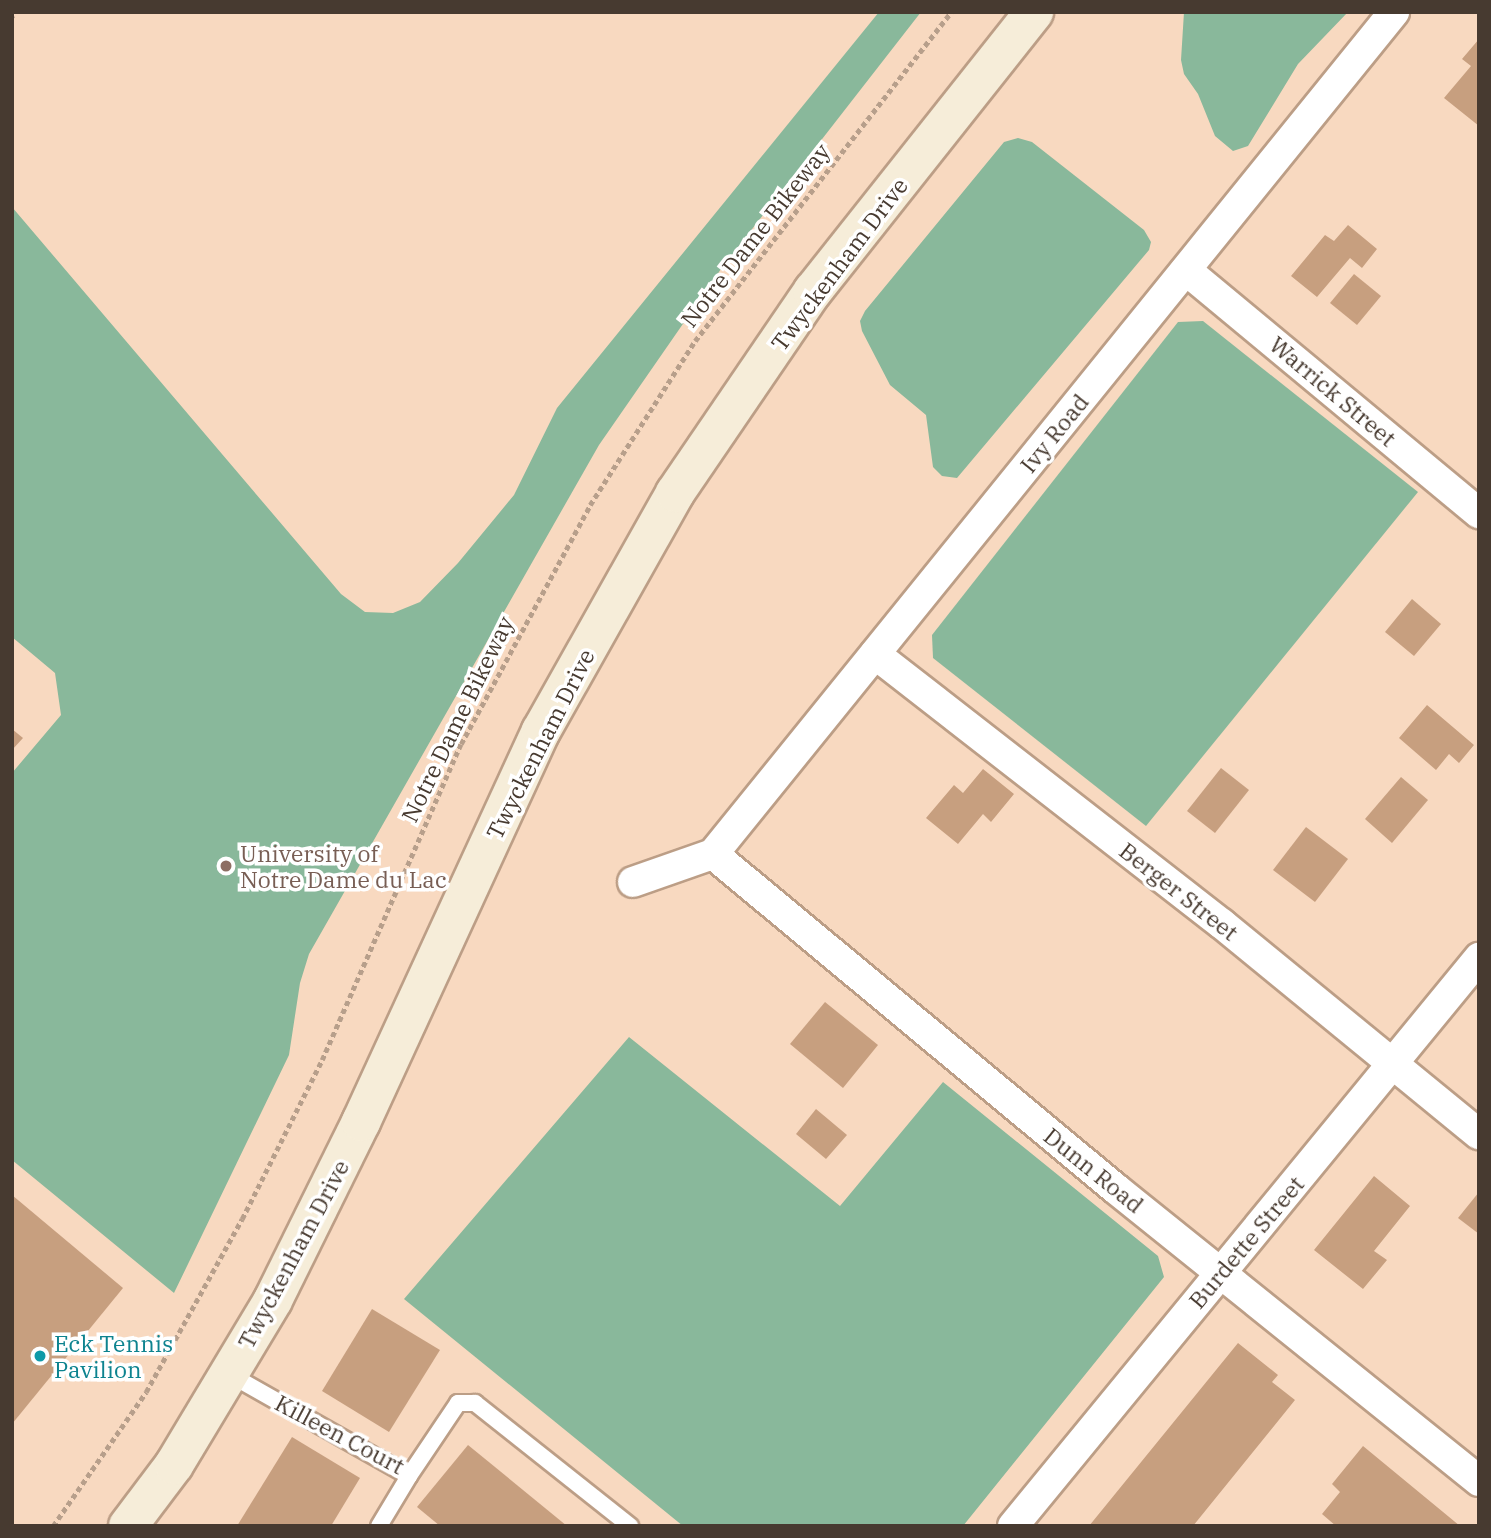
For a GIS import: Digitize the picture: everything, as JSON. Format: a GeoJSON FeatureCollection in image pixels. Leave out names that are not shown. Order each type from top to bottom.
{"type":"FeatureCollection","features":[{"type":"Feature","properties":{"kind":"street","name":"Twyckenham Drive"},"geometry":{"type":"LineString","coordinates":[[128,1526],[174,1465],[273,1300],[349,1146],[541,731],[675,493],[813,291],[1034,12]]}},
{"type":"Feature","properties":{"kind":"street","name":"Ivy Road"},"geometry":{"type":"LineString","coordinates":[[713,854],[1394,12]]}},
{"type":"Feature","properties":{"kind":"street","name":"Warrick Street"},"geometry":{"type":"LineString","coordinates":[[1186,270],[1479,513]]}},
{"type":"Feature","properties":{"kind":"street","name":"Berger Street"},"geometry":{"type":"LineString","coordinates":[[875,654],[1222,924],[1479,1134]]}},
{"type":"Feature","properties":{"kind":"street"},"geometry":{"type":"LineString","coordinates":[[633,882],[713,854]]}},
{"type":"Feature","properties":{"kind":"street","name":"Dunn Road"},"geometry":{"type":"LineString","coordinates":[[713,854],[1220,1272],[1479,1481]]}},
{"type":"Feature","properties":{"kind":"street","name":"Burdette Street"},"geometry":{"type":"LineString","coordinates":[[1013,1526],[1220,1272],[1394,1065],[1479,958]]}},
{"type":"Feature","properties":{"kind":"lane","name":"Killeen Court"},"geometry":{"type":"LineString","coordinates":[[229,1374],[409,1476],[458,1403],[475,1403],[630,1526]]}},
{"type":"Feature","properties":{"kind":"lane"},"geometry":{"type":"LineString","coordinates":[[379,1526],[409,1476]]}},
{"type":"Feature","properties":{"kind":"path","name":"Notre Dame Bikeway"},"geometry":{"type":"LineString","coordinates":[[53,1526],[146,1392],[242,1219],[322,1060],[461,744],[590,505],[695,341],[951,12]]}},
{"type":"Feature","properties":{"kind":"green space"},"geometry":{"type":"Polygon","coordinates":[[[879,12],[921,12],[721,269],[599,445],[309,954],[300,983],[289,1055],[174,1293],[12,1160],[12,773],[61,715],[55,673],[12,637],[12,207],[341,594],[365,612],[393,613],[420,602],[458,563],[514,495],[557,408],[879,12]]]}},
{"type":"Feature","properties":{"kind":"green space"},"geometry":{"type":"Polygon","coordinates":[[[1184,12],[1348,12],[1298,64],[1248,146],[1233,151],[1215,136],[1198,94],[1184,74],[1181,60],[1184,12]]]}},
{"type":"Feature","properties":{"kind":"green space"},"geometry":{"type":"Polygon","coordinates":[[[1018,138],[1032,142],[1144,230],[1151,242],[1149,250],[957,478],[942,476],[933,467],[926,415],[890,385],[862,331],[860,321],[865,311],[1004,142],[1018,138]]]}},
{"type":"Feature","properties":{"kind":"green space"},"geometry":{"type":"Polygon","coordinates":[[[1203,321],[1418,492],[1146,826],[933,658],[932,635],[1178,322],[1203,321]]]}},
{"type":"Feature","properties":{"kind":"green space"},"geometry":{"type":"Polygon","coordinates":[[[629,1037],[840,1206],[943,1082],[1158,1256],[1164,1277],[963,1526],[683,1526],[404,1299],[629,1037]]]}},
{"type":"Feature","properties":{"kind":"building"},"geometry":{"type":"Polygon","coordinates":[[[1479,39],[1479,126],[1444,98],[1471,66],[1462,59],[1479,39]]]}},
{"type":"Feature","properties":{"kind":"building"},"geometry":{"type":"Polygon","coordinates":[[[1348,225],[1377,249],[1362,268],[1350,258],[1317,297],[1291,276],[1325,235],[1334,241],[1348,225]]]}},
{"type":"Feature","properties":{"kind":"building"},"geometry":{"type":"Polygon","coordinates":[[[1354,274],[1381,296],[1357,325],[1330,303],[1354,274]]]}},
{"type":"Feature","properties":{"kind":"building"},"geometry":{"type":"Polygon","coordinates":[[[1412,599],[1441,624],[1414,656],[1385,632],[1412,599]]]}},
{"type":"Feature","properties":{"kind":"building"},"geometry":{"type":"Polygon","coordinates":[[[1427,705],[1474,745],[1459,763],[1449,754],[1436,770],[1399,738],[1427,705]]]}},
{"type":"Feature","properties":{"kind":"building"},"geometry":{"type":"Polygon","coordinates":[[[12,729],[23,738],[12,750],[12,729]]]}},
{"type":"Feature","properties":{"kind":"building"},"geometry":{"type":"Polygon","coordinates":[[[1221,768],[1249,790],[1215,833],[1187,811],[1221,768]]]}},
{"type":"Feature","properties":{"kind":"building"},"geometry":{"type":"Polygon","coordinates":[[[983,769],[1014,794],[991,822],[983,814],[958,844],[926,818],[954,785],[963,793],[983,769]]]}},
{"type":"Feature","properties":{"kind":"building"},"geometry":{"type":"Polygon","coordinates":[[[1401,777],[1428,800],[1392,843],[1365,819],[1401,777]]]}},
{"type":"Feature","properties":{"kind":"building"},"geometry":{"type":"Polygon","coordinates":[[[1306,827],[1348,859],[1315,902],[1273,870],[1306,827]]]}},
{"type":"Feature","properties":{"kind":"building"},"geometry":{"type":"Polygon","coordinates":[[[825,1002],[878,1045],[843,1088],[790,1044],[825,1002]]]}},
{"type":"Feature","properties":{"kind":"building"},"geometry":{"type":"Polygon","coordinates":[[[816,1109],[847,1135],[826,1159],[796,1134],[816,1109]]]}},
{"type":"Feature","properties":{"kind":"building"},"geometry":{"type":"Polygon","coordinates":[[[1374,1176],[1410,1206],[1374,1251],[1387,1260],[1363,1289],[1314,1250],[1374,1176]]]}},
{"type":"Feature","properties":{"kind":"building"},"geometry":{"type":"Polygon","coordinates":[[[1479,1192],[1479,1234],[1458,1218],[1479,1192]]]}},
{"type":"Feature","properties":{"kind":"building","name":"Eck Tennis Pavilion"},"geometry":{"type":"Polygon","coordinates":[[[12,1195],[123,1288],[12,1424],[12,1195]]]}},
{"type":"Feature","properties":{"kind":"building"},"geometry":{"type":"Polygon","coordinates":[[[372,1309],[440,1350],[389,1432],[322,1391],[372,1309]]]}},
{"type":"Feature","properties":{"kind":"building"},"geometry":{"type":"Polygon","coordinates":[[[1238,1343],[1278,1375],[1272,1382],[1295,1400],[1193,1526],[1089,1526],[1238,1343]]]}},
{"type":"Feature","properties":{"kind":"building"},"geometry":{"type":"Polygon","coordinates":[[[292,1437],[360,1478],[331,1526],[237,1526],[292,1437]]]}},
{"type":"Feature","properties":{"kind":"building"},"geometry":{"type":"Polygon","coordinates":[[[468,1445],[567,1526],[440,1526],[417,1507],[468,1445]]]}},
{"type":"Feature","properties":{"kind":"building"},"geometry":{"type":"Polygon","coordinates":[[[1363,1446],[1460,1526],[1336,1526],[1322,1514],[1340,1492],[1332,1484],[1363,1446]]]}},
{"type":"Feature","properties":{"kind":"place","name":"University of Notre Dame du Lac"},"geometry":{"type":"Point","coordinates":[226,866]}},
{"type":"Feature","properties":{"kind":"place","name":"Eck Tennis Pavilion"},"geometry":{"type":"Point","coordinates":[40,1356]}}]}
